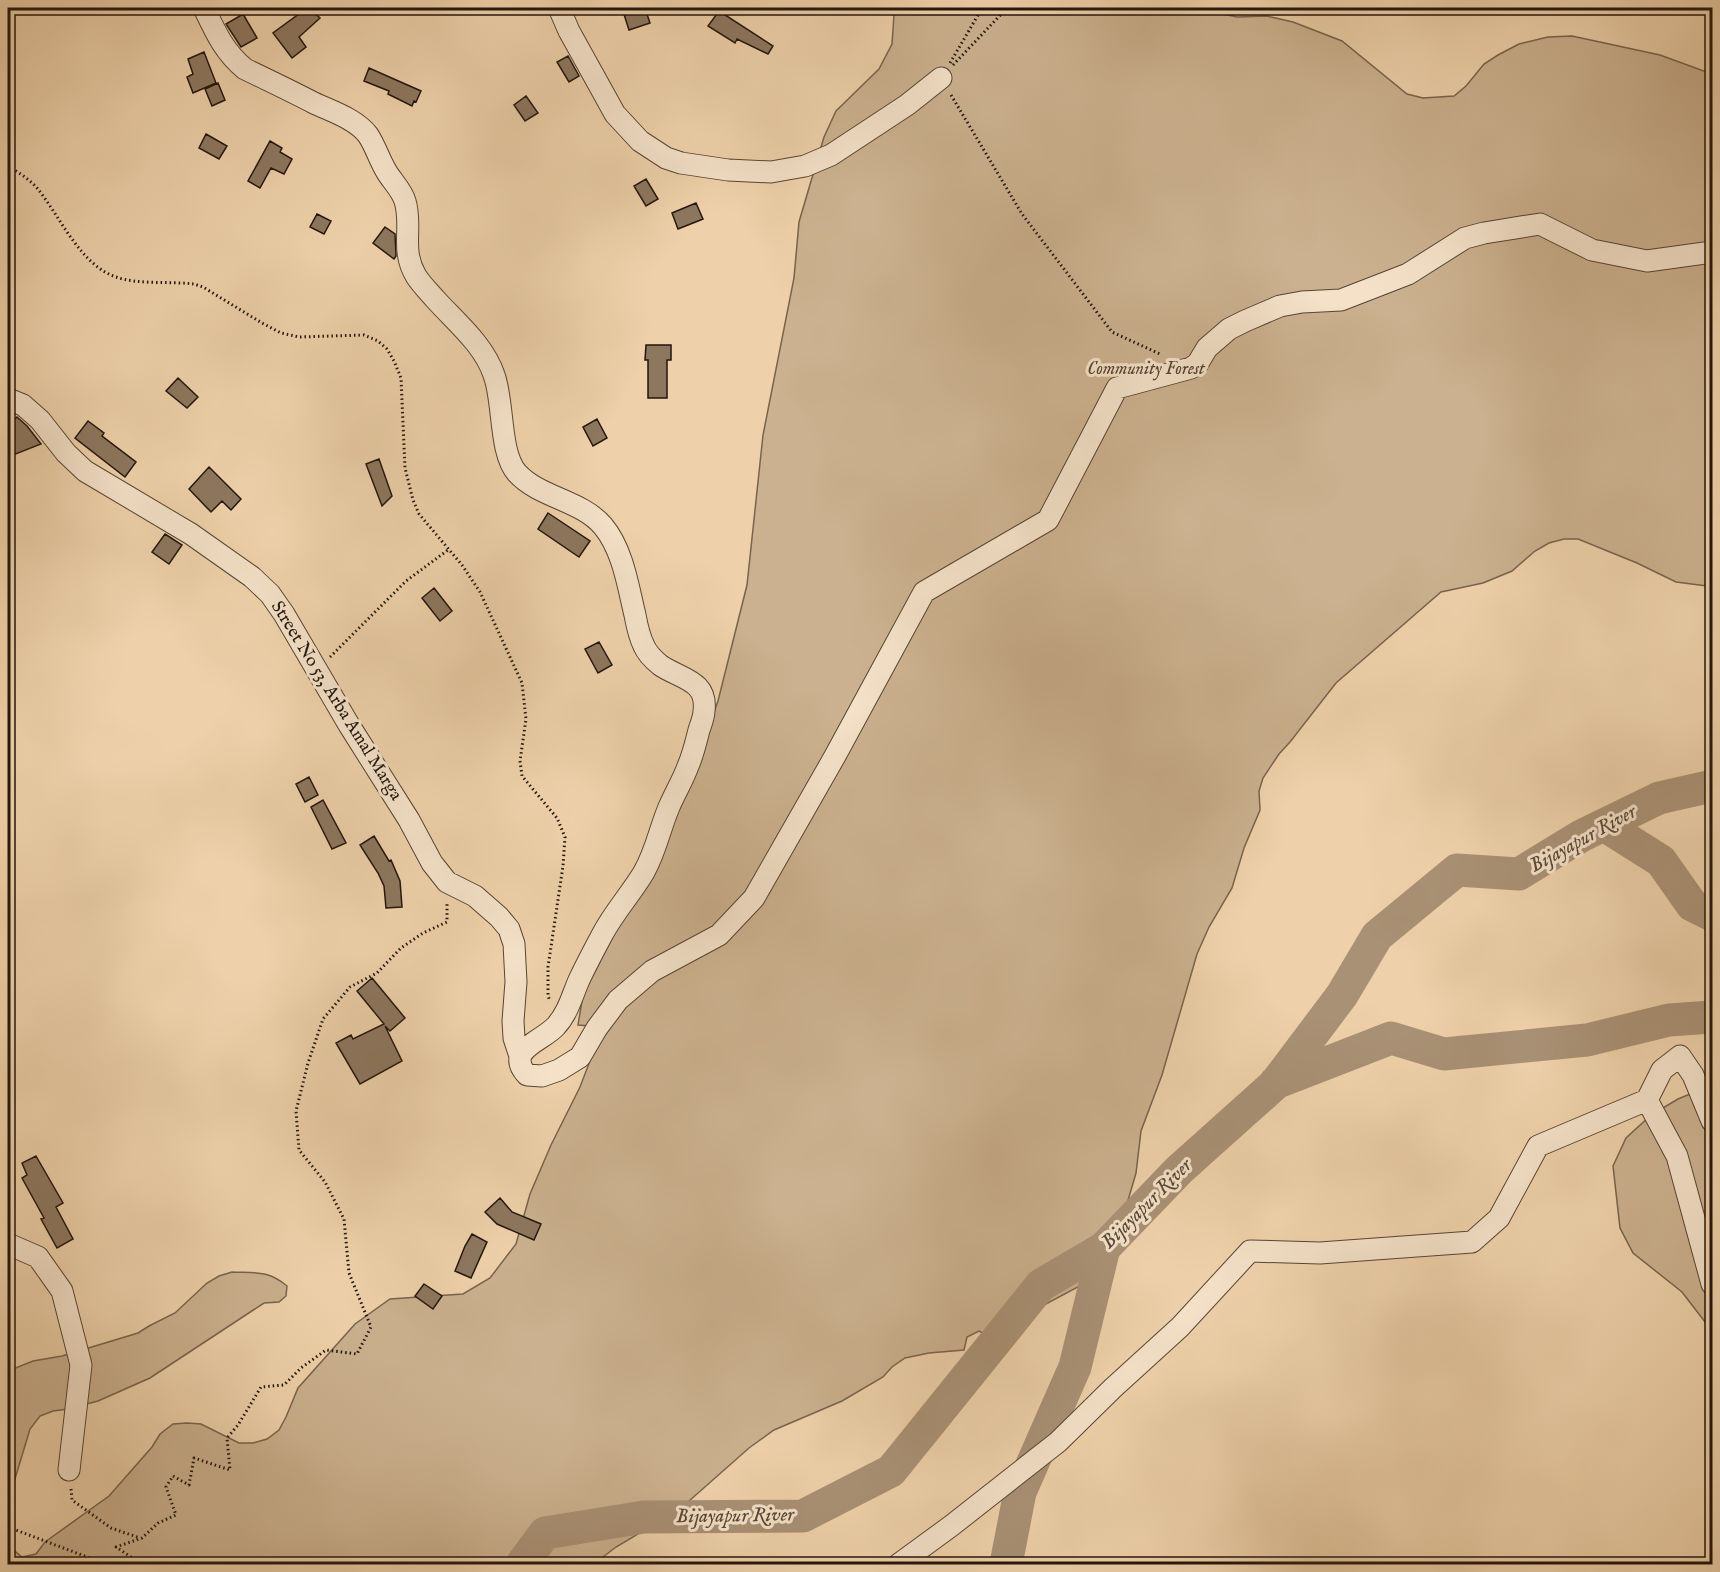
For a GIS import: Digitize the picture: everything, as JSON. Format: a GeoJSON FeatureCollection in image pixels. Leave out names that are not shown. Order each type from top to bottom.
{"type":"FeatureCollection","features":[{"type":"Feature","properties":{"kind":"street"},"geometry":{"type":"LineString","coordinates":[[204,8],[223,47],[233,60],[245,69],[338,114],[366,133],[388,174],[405,199],[408,220],[407,251],[415,274],[478,345],[494,374],[506,446],[515,471],[536,487],[590,514],[603,526],[618,553],[640,637],[645,648],[659,664],[695,684],[703,696],[705,711],[688,768],[667,811],[655,850],[637,882],[610,919],[560,1021],[547,1035],[524,1049],[520,1056],[521,1070],[526,1075],[542,1076],[571,1064],[580,1057],[597,1028],[618,1000],[652,971],[719,935],[754,898],[924,592],[1048,520],[1117,388],[1191,368],[1198,363],[1207,348],[1229,329],[1280,306],[1302,302],[1341,300],[1408,274],[1465,238],[1484,233],[1540,224],[1592,250],[1647,261],[1713,252]]}},
{"type":"Feature","properties":{"kind":"street"},"geometry":{"type":"LineString","coordinates":[[559,8],[569,31],[615,114],[640,141],[666,158],[681,163],[728,170],[771,172],[805,166],[831,155],[898,112],[941,78]]}},
{"type":"Feature","properties":{"kind":"street","name":"Street No 53, Arba Amal Marga"},"geometry":{"type":"LineString","coordinates":[[8,399],[23,405],[40,420],[66,453],[85,471],[191,534],[252,577],[270,594],[348,725],[409,820],[432,863],[447,882],[475,896],[500,917],[509,929],[514,944],[516,982],[514,1038],[520,1056]]}},
{"type":"Feature","properties":{"kind":"street"},"geometry":{"type":"LineString","coordinates":[[899,1564],[1058,1442],[1180,1327],[1250,1251],[1320,1253],[1473,1242],[1499,1218],[1538,1146],[1647,1100],[1662,1070],[1680,1056],[1693,1075],[1713,1121]]}},
{"type":"Feature","properties":{"kind":"street"},"geometry":{"type":"LineString","coordinates":[[1647,1100],[1677,1156],[1713,1284]]}},
{"type":"Feature","properties":{"kind":"street"},"geometry":{"type":"LineString","coordinates":[[8,1244],[38,1257],[62,1290],[81,1365],[69,1470]]}},
{"type":"Feature","properties":{"kind":"path"},"geometry":{"type":"LineString","coordinates":[[941,78],[978,15],[979,8]]}},
{"type":"Feature","properties":{"kind":"path"},"geometry":{"type":"LineString","coordinates":[[941,78],[1007,8]]}},
{"type":"Feature","properties":{"kind":"path"},"geometry":{"type":"LineString","coordinates":[[941,78],[1022,214],[1112,332],[1191,368]]}},
{"type":"Feature","properties":{"kind":"path"},"geometry":{"type":"LineString","coordinates":[[8,166],[35,186],[76,243],[103,272],[133,281],[194,284],[203,287],[281,333],[298,337],[364,335],[378,341],[387,349],[401,378],[405,468],[413,500],[420,514],[462,565],[480,592],[522,682],[526,726],[519,761],[522,776],[557,818],[565,837],[548,967],[548,996],[560,1021]]}},
{"type":"Feature","properties":{"kind":"path"},"geometry":{"type":"LineString","coordinates":[[316,671],[406,581],[448,550]]}},
{"type":"Feature","properties":{"kind":"path"},"geometry":{"type":"LineString","coordinates":[[137,1564],[140,1563],[116,1547],[142,1538],[158,1523],[176,1515],[166,1487],[173,1476],[189,1485],[194,1458],[230,1470],[227,1438],[238,1425],[261,1387],[284,1385],[301,1368],[326,1350],[357,1354],[371,1327],[349,1273],[344,1219],[325,1182],[299,1150],[296,1111],[308,1063],[323,1019],[350,987],[377,973],[401,948],[423,933],[447,922],[447,882]]}},
{"type":"Feature","properties":{"kind":"path"},"geometry":{"type":"LineString","coordinates":[[69,1470],[72,1500],[111,1528],[142,1538]]}},
{"type":"Feature","properties":{"kind":"path"},"geometry":{"type":"LineString","coordinates":[[8,1527],[102,1564]]}},
{"type":"Feature","properties":{"kind":"green space","name":"Community Forest"},"geometry":{"type":"Polygon","coordinates":[[[891,8],[1214,8],[1223,14],[1237,17],[1267,16],[1293,22],[1342,41],[1407,94],[1423,98],[1454,96],[1466,86],[1484,64],[1498,55],[1519,44],[1548,37],[1572,36],[1660,55],[1712,74],[1712,585],[1676,582],[1578,539],[1564,539],[1549,543],[1535,551],[1512,571],[1483,583],[1441,592],[1336,683],[1279,754],[1263,778],[1259,791],[1260,810],[1244,848],[1232,888],[1209,927],[1197,954],[1162,1075],[1141,1131],[1136,1173],[1115,1245],[1091,1280],[1042,1306],[1007,1341],[992,1338],[979,1331],[967,1337],[964,1350],[905,1358],[883,1377],[842,1401],[774,1430],[749,1448],[680,1509],[616,1547],[594,1564],[8,1564],[8,1537],[10,1547],[22,1557],[36,1554],[45,1542],[109,1496],[152,1447],[160,1434],[173,1424],[201,1424],[239,1443],[253,1443],[267,1439],[279,1430],[298,1388],[355,1324],[390,1299],[463,1294],[490,1278],[516,1244],[530,1194],[580,1087],[603,1027],[578,1025],[583,995],[633,897],[656,871],[718,701],[747,585],[763,435],[794,278],[799,222],[824,137],[836,111],[879,69],[892,44],[894,15],[891,8]]]}},
{"type":"Feature","properties":{"kind":"green space"},"geometry":{"type":"Polygon","coordinates":[[[1712,1085],[1712,1331],[1682,1292],[1633,1253],[1620,1228],[1613,1166],[1626,1138],[1651,1115],[1678,1099],[1712,1085]]]}},
{"type":"Feature","properties":{"kind":"green space"},"geometry":{"type":"Polygon","coordinates":[[[232,1272],[261,1273],[274,1277],[287,1286],[286,1296],[279,1302],[264,1303],[150,1378],[98,1401],[40,1416],[30,1429],[8,1502],[8,1371],[33,1361],[62,1356],[138,1333],[175,1313],[207,1283],[232,1272]]]}},
{"type":"Feature","properties":{"kind":"building"},"geometry":{"type":"Polygon","coordinates":[[[307,8],[320,18],[299,37],[306,47],[292,58],[273,33],[307,8]]]}},
{"type":"Feature","properties":{"kind":"building"},"geometry":{"type":"Polygon","coordinates":[[[622,8],[645,8],[650,23],[629,30],[622,8]]]}},
{"type":"Feature","properties":{"kind":"building"},"geometry":{"type":"Polygon","coordinates":[[[719,11],[773,46],[768,54],[737,39],[735,43],[708,26],[719,11]]]}},
{"type":"Feature","properties":{"kind":"building"},"geometry":{"type":"Polygon","coordinates":[[[243,14],[257,38],[241,47],[226,24],[243,14]]]}},
{"type":"Feature","properties":{"kind":"building"},"geometry":{"type":"Polygon","coordinates":[[[204,52],[216,83],[193,93],[187,77],[193,74],[188,59],[204,52]]]}},
{"type":"Feature","properties":{"kind":"building"},"geometry":{"type":"Polygon","coordinates":[[[568,56],[579,76],[569,82],[557,62],[568,56]]]}},
{"type":"Feature","properties":{"kind":"building"},"geometry":{"type":"Polygon","coordinates":[[[369,68],[421,91],[416,102],[414,101],[412,106],[388,94],[389,91],[364,81],[369,68]]]}},
{"type":"Feature","properties":{"kind":"building"},"geometry":{"type":"Polygon","coordinates":[[[218,83],[225,100],[212,106],[205,89],[218,83]]]}},
{"type":"Feature","properties":{"kind":"building"},"geometry":{"type":"Polygon","coordinates":[[[526,96],[538,113],[525,121],[514,105],[526,96]]]}},
{"type":"Feature","properties":{"kind":"building"},"geometry":{"type":"Polygon","coordinates":[[[206,134],[227,146],[219,159],[199,148],[206,134]]]}},
{"type":"Feature","properties":{"kind":"building"},"geometry":{"type":"Polygon","coordinates":[[[270,141],[282,148],[280,152],[292,159],[284,174],[271,168],[260,188],[248,181],[270,141]]]}},
{"type":"Feature","properties":{"kind":"building"},"geometry":{"type":"Polygon","coordinates":[[[646,179],[658,199],[646,206],[634,186],[646,179]]]}},
{"type":"Feature","properties":{"kind":"building"},"geometry":{"type":"Polygon","coordinates":[[[696,203],[703,219],[678,229],[672,213],[696,203]]]}},
{"type":"Feature","properties":{"kind":"building"},"geometry":{"type":"Polygon","coordinates":[[[317,214],[331,221],[324,234],[310,227],[317,214]]]}},
{"type":"Feature","properties":{"kind":"building"},"geometry":{"type":"Polygon","coordinates":[[[385,227],[395,234],[396,256],[394,259],[373,243],[385,227]]]}},
{"type":"Feature","properties":{"kind":"building"},"geometry":{"type":"Polygon","coordinates":[[[646,345],[671,345],[671,360],[667,360],[667,398],[648,398],[646,345]]]}},
{"type":"Feature","properties":{"kind":"building"},"geometry":{"type":"Polygon","coordinates":[[[178,378],[198,397],[187,408],[166,391],[178,378]]]}},
{"type":"Feature","properties":{"kind":"building"},"geometry":{"type":"Polygon","coordinates":[[[17,417],[41,444],[8,457],[8,425],[17,417]]]}},
{"type":"Feature","properties":{"kind":"building"},"geometry":{"type":"Polygon","coordinates":[[[597,419],[607,438],[593,446],[583,427],[597,419]]]}},
{"type":"Feature","properties":{"kind":"building"},"geometry":{"type":"Polygon","coordinates":[[[88,421],[104,433],[102,436],[136,462],[125,477],[75,438],[88,421]]]}},
{"type":"Feature","properties":{"kind":"building"},"geometry":{"type":"Polygon","coordinates":[[[379,459],[392,496],[382,506],[366,464],[379,459]]]}},
{"type":"Feature","properties":{"kind":"building"},"geometry":{"type":"Polygon","coordinates":[[[209,467],[241,499],[231,510],[222,501],[211,512],[189,489],[209,467]]]}},
{"type":"Feature","properties":{"kind":"building"},"geometry":{"type":"Polygon","coordinates":[[[548,513],[590,541],[579,557],[538,529],[548,513]]]}},
{"type":"Feature","properties":{"kind":"building"},"geometry":{"type":"Polygon","coordinates":[[[165,534],[182,545],[169,564],[152,552],[165,534]]]}},
{"type":"Feature","properties":{"kind":"building"},"geometry":{"type":"Polygon","coordinates":[[[434,588],[452,611],[440,621],[422,598],[434,588]]]}},
{"type":"Feature","properties":{"kind":"building"},"geometry":{"type":"Polygon","coordinates":[[[599,642],[612,665],[598,673],[585,649],[599,642]]]}},
{"type":"Feature","properties":{"kind":"building"},"geometry":{"type":"Polygon","coordinates":[[[309,777],[318,795],[305,802],[296,784],[309,777]]]}},
{"type":"Feature","properties":{"kind":"building"},"geometry":{"type":"Polygon","coordinates":[[[323,800],[346,843],[332,849],[311,807],[323,800]]]}},
{"type":"Feature","properties":{"kind":"building"},"geometry":{"type":"Polygon","coordinates":[[[374,836],[389,861],[391,860],[400,881],[402,907],[386,908],[384,886],[360,845],[374,836]]]}},
{"type":"Feature","properties":{"kind":"building"},"geometry":{"type":"Polygon","coordinates":[[[372,978],[405,1018],[390,1031],[385,1026],[402,1061],[360,1084],[336,1043],[351,1035],[353,1039],[384,1024],[357,991],[372,978]]]}},
{"type":"Feature","properties":{"kind":"building"},"geometry":{"type":"Polygon","coordinates":[[[36,1156],[63,1203],[56,1207],[73,1239],[57,1248],[22,1178],[27,1175],[22,1163],[36,1156]]]}},
{"type":"Feature","properties":{"kind":"building"},"geometry":{"type":"Polygon","coordinates":[[[500,1198],[512,1212],[541,1224],[534,1240],[497,1224],[485,1212],[500,1198]]]}},
{"type":"Feature","properties":{"kind":"building"},"geometry":{"type":"Polygon","coordinates":[[[472,1234],[487,1242],[471,1278],[455,1271],[472,1234]]]}},
{"type":"Feature","properties":{"kind":"building"},"geometry":{"type":"Polygon","coordinates":[[[424,1284],[442,1296],[433,1309],[415,1296],[424,1284]]]}},
{"type":"Feature","properties":{"kind":"waterway","name":"Bijayapur River"},"geometry":{"type":"LineString","coordinates":[[522,1564],[545,1533],[644,1517],[803,1516],[891,1471],[1041,1285],[1104,1248],[1179,1170],[1275,1084],[1342,995],[1377,936],[1457,870],[1519,874],[1581,836],[1659,798],[1712,786]]}},
{"type":"Feature","properties":{"kind":"waterway"},"geometry":{"type":"LineString","coordinates":[[1604,825],[1661,861],[1692,905],[1712,915]]}},
{"type":"Feature","properties":{"kind":"waterway"},"geometry":{"type":"LineString","coordinates":[[1275,1083],[1391,1038],[1444,1054],[1587,1040],[1669,1020],[1712,1017]]}},
{"type":"Feature","properties":{"kind":"waterway"},"geometry":{"type":"LineString","coordinates":[[1006,1564],[1020,1492],[1075,1367],[1104,1248]]}}]}
